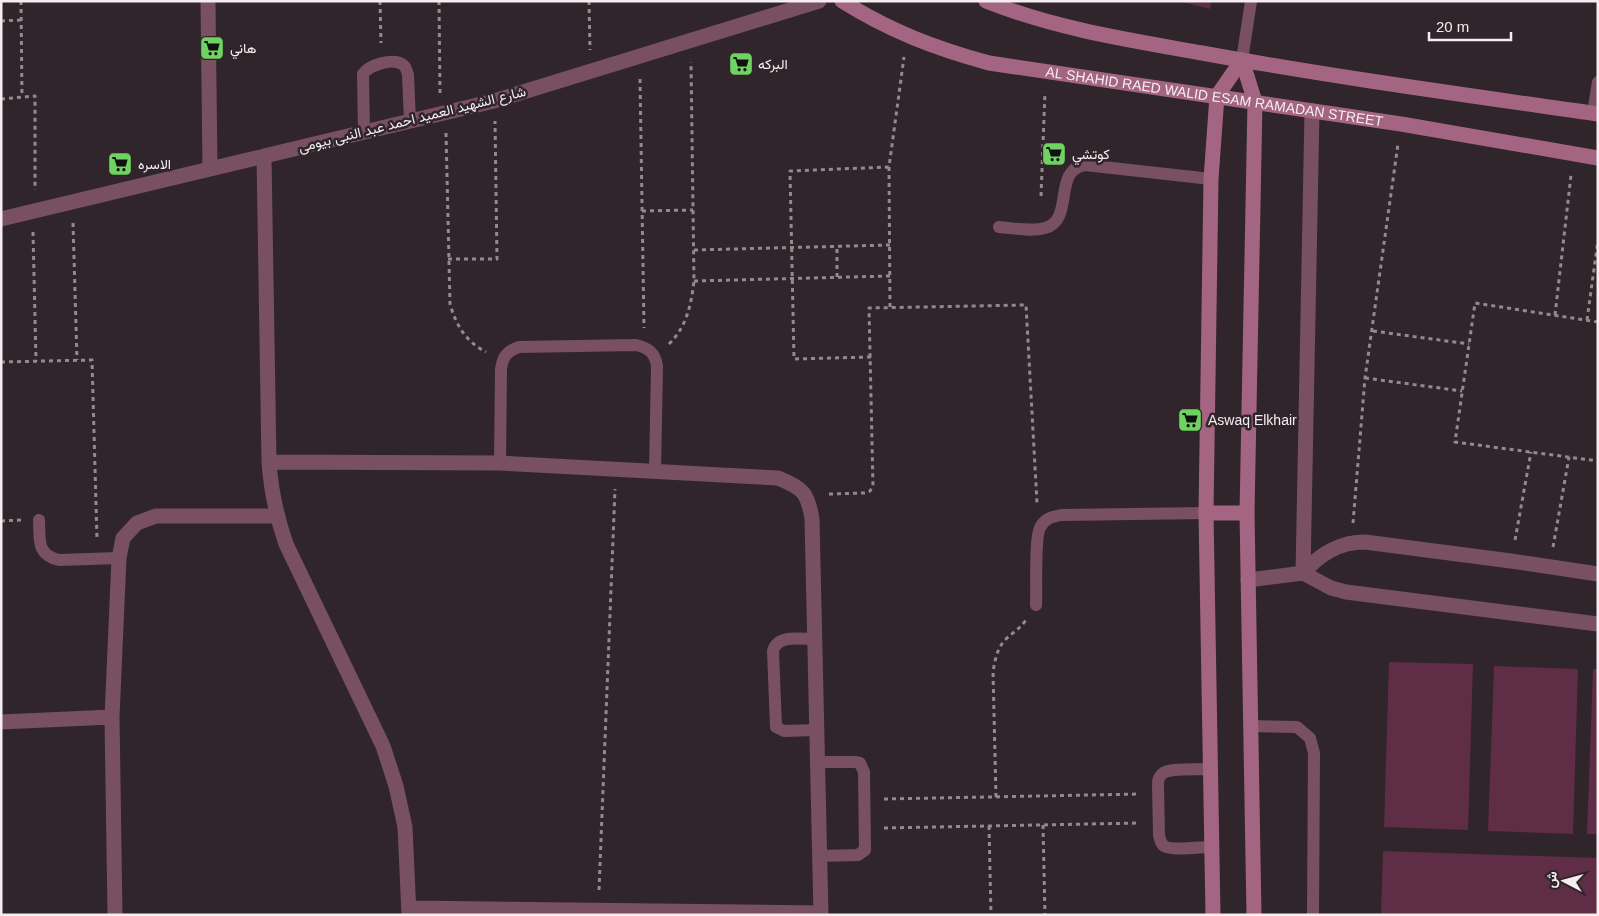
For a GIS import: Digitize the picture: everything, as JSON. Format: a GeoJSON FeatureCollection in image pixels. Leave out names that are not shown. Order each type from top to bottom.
{"type":"FeatureCollection","features":[{"type":"Feature","properties":{"kind":"street"},"geometry":{"type":"LineString","coordinates":[[208,1],[210,169]]}},
{"type":"Feature","properties":{"kind":"street","name":"شارع الشهيد العميد احمد عبد النبى بيومى"},"geometry":{"type":"LineString","coordinates":[[1,219],[494,100],[819,1]]}},
{"type":"Feature","properties":{"kind":"street","name":"AL SHAHID RAED WALID ESAM RAMADAN STREET"},"geometry":{"type":"LineString","coordinates":[[842,1],[868,17],[907,36],[947,52],[989,63],[1401,124],[1598,158]]}},
{"type":"Feature","properties":{"kind":"street"},"geometry":{"type":"LineString","coordinates":[[986,1],[1049,23],[1095,34],[1242,60],[1595,114]]}},
{"type":"Feature","properties":{"kind":"street"},"geometry":{"type":"LineString","coordinates":[[1213,915],[1206,513],[1212,180],[1218,96],[1242,60]]}},
{"type":"Feature","properties":{"kind":"street"},"geometry":{"type":"LineString","coordinates":[[1242,60],[1255,102],[1247,513],[1254,915]]}},
{"type":"Feature","properties":{"kind":"street"},"geometry":{"type":"LineString","coordinates":[[1303,573],[1312,111]]}},
{"type":"Feature","properties":{"kind":"street"},"geometry":{"type":"LineString","coordinates":[[264,156],[269,462],[276,516],[286,544],[383,746],[396,786],[405,827],[409,911],[598,910],[821,914],[812,519],[809,500],[796,485],[778,478],[500,463],[269,462]]}},
{"type":"Feature","properties":{"kind":"street"},"geometry":{"type":"LineString","coordinates":[[1206,513],[1247,513]]}},
{"type":"Feature","properties":{"kind":"street"},"geometry":{"type":"LineString","coordinates":[[115,915],[112,717],[119,558],[123,538],[137,523],[156,516],[276,516]]}},
{"type":"Feature","properties":{"kind":"street"},"geometry":{"type":"LineString","coordinates":[[1248,580],[1303,573],[1320,557],[1352,542],[1511,560],[1598,574]]}},
{"type":"Feature","properties":{"kind":"street"},"geometry":{"type":"LineString","coordinates":[[1303,573],[1330,588],[1346,592],[1598,624]]}},
{"type":"Feature","properties":{"kind":"street"},"geometry":{"type":"LineString","coordinates":[[1,722],[112,717]]}},
{"type":"Feature","properties":{"kind":"lane"},"geometry":{"type":"LineString","coordinates":[[1242,60],[1251,1]]}},
{"type":"Feature","properties":{"kind":"lane"},"geometry":{"type":"LineString","coordinates":[[364,132],[363,74],[367,68],[382,64],[395,62],[402,64],[406,68],[410,121]]}},
{"type":"Feature","properties":{"kind":"lane"},"geometry":{"type":"LineString","coordinates":[[1595,114],[1598,82]]}},
{"type":"Feature","properties":{"kind":"lane"},"geometry":{"type":"LineString","coordinates":[[999,227],[1040,229],[1052,224],[1058,219],[1069,175],[1078,166],[1212,180]]}},
{"type":"Feature","properties":{"kind":"lane"},"geometry":{"type":"LineString","coordinates":[[500,463],[501,369],[503,358],[509,350],[519,347],[636,346],[644,347],[656,357],[655,471]]}},
{"type":"Feature","properties":{"kind":"lane"},"geometry":{"type":"LineString","coordinates":[[1036,605],[1038,534],[1040,527],[1048,518],[1061,515],[1206,513]]}},
{"type":"Feature","properties":{"kind":"lane"},"geometry":{"type":"LineString","coordinates":[[40,520],[40,544],[50,558],[59,560],[119,558]]}},
{"type":"Feature","properties":{"kind":"lane"},"geometry":{"type":"LineString","coordinates":[[815,639],[783,640],[778,642],[774,646],[774,660],[776,727],[784,731],[817,730]]}},
{"type":"Feature","properties":{"kind":"lane"},"geometry":{"type":"LineString","coordinates":[[1250,726],[1297,727],[1310,738],[1314,753],[1313,915]]}},
{"type":"Feature","properties":{"kind":"lane"},"geometry":{"type":"LineString","coordinates":[[818,762],[860,763],[864,772],[865,800],[865,850],[862,854],[820,856]]}},
{"type":"Feature","properties":{"kind":"lane"},"geometry":{"type":"LineString","coordinates":[[1210,769],[1169,770],[1162,773],[1158,779],[1158,822],[1160,842],[1165,847],[1211,847]]}},
{"type":"Feature","properties":{"kind":"path"},"geometry":{"type":"LineString","coordinates":[[22,1],[22,98]]}},
{"type":"Feature","properties":{"kind":"path"},"geometry":{"type":"LineString","coordinates":[[380,1],[382,64]]}},
{"type":"Feature","properties":{"kind":"path"},"geometry":{"type":"LineString","coordinates":[[439,1],[450,304],[456,323],[468,339],[484,351],[503,358]]}},
{"type":"Feature","properties":{"kind":"path"},"geometry":{"type":"LineString","coordinates":[[589,1],[590,71]]}},
{"type":"Feature","properties":{"kind":"path"},"geometry":{"type":"LineString","coordinates":[[1,21],[22,20]]}},
{"type":"Feature","properties":{"kind":"path"},"geometry":{"type":"LineString","coordinates":[[890,307],[889,167],[907,36]]}},
{"type":"Feature","properties":{"kind":"path"},"geometry":{"type":"LineString","coordinates":[[656,357],[676,336],[690,310],[694,281],[691,41]]}},
{"type":"Feature","properties":{"kind":"path"},"geometry":{"type":"LineString","coordinates":[[640,56],[644,347]]}},
{"type":"Feature","properties":{"kind":"path"},"geometry":{"type":"LineString","coordinates":[[1040,229],[1046,72]]}},
{"type":"Feature","properties":{"kind":"path"},"geometry":{"type":"LineString","coordinates":[[1,99],[35,96],[36,361]]}},
{"type":"Feature","properties":{"kind":"path"},"geometry":{"type":"LineString","coordinates":[[448,259],[497,259],[494,100]]}},
{"type":"Feature","properties":{"kind":"path"},"geometry":{"type":"LineString","coordinates":[[1352,542],[1366,378],[1401,124]]}},
{"type":"Feature","properties":{"kind":"path"},"geometry":{"type":"LineString","coordinates":[[1554,316],[1574,155]]}},
{"type":"Feature","properties":{"kind":"path"},"geometry":{"type":"LineString","coordinates":[[871,357],[794,358],[790,171],[889,167]]}},
{"type":"Feature","properties":{"kind":"path"},"geometry":{"type":"LineString","coordinates":[[73,202],[77,360]]}},
{"type":"Feature","properties":{"kind":"path"},"geometry":{"type":"LineString","coordinates":[[642,211],[693,210]]}},
{"type":"Feature","properties":{"kind":"path"},"geometry":{"type":"LineString","coordinates":[[1587,320],[1598,240]]}},
{"type":"Feature","properties":{"kind":"path"},"geometry":{"type":"LineString","coordinates":[[694,250],[890,245]]}},
{"type":"Feature","properties":{"kind":"path"},"geometry":{"type":"LineString","coordinates":[[837,246],[837,278]]}},
{"type":"Feature","properties":{"kind":"path"},"geometry":{"type":"LineString","coordinates":[[694,281],[890,276]]}},
{"type":"Feature","properties":{"kind":"path"},"geometry":{"type":"LineString","coordinates":[[1598,322],[1475,303],[1455,442],[1598,461]]}},
{"type":"Feature","properties":{"kind":"path"},"geometry":{"type":"LineString","coordinates":[[809,500],[827,494],[865,493],[870,491],[873,486],[869,308],[1026,304],[1036,500],[1039,511],[1048,518]]}},
{"type":"Feature","properties":{"kind":"path"},"geometry":{"type":"LineString","coordinates":[[1373,331],[1469,344]]}},
{"type":"Feature","properties":{"kind":"path"},"geometry":{"type":"LineString","coordinates":[[1,362],[92,360],[97,558]]}},
{"type":"Feature","properties":{"kind":"path"},"geometry":{"type":"LineString","coordinates":[[1366,378],[1462,391]]}},
{"type":"Feature","properties":{"kind":"path"},"geometry":{"type":"LineString","coordinates":[[1511,560],[1531,452]]}},
{"type":"Feature","properties":{"kind":"path"},"geometry":{"type":"LineString","coordinates":[[1549,567],[1569,457]]}},
{"type":"Feature","properties":{"kind":"path"},"geometry":{"type":"LineString","coordinates":[[598,910],[616,469]]}},
{"type":"Feature","properties":{"kind":"path"},"geometry":{"type":"LineString","coordinates":[[996,797],[993,672],[996,655],[1005,640],[1019,630],[1036,605]]}},
{"type":"Feature","properties":{"kind":"path"},"geometry":{"type":"LineString","coordinates":[[865,800],[1158,794]]}},
{"type":"Feature","properties":{"kind":"path"},"geometry":{"type":"LineString","coordinates":[[865,828],[1158,822]]}},
{"type":"Feature","properties":{"kind":"path"},"geometry":{"type":"LineString","coordinates":[[1043,825],[1045,915]]}},
{"type":"Feature","properties":{"kind":"path"},"geometry":{"type":"LineString","coordinates":[[989,826],[992,915]]}},
{"type":"Feature","properties":{"kind":"shaded area"},"geometry":{"type":"Polygon","coordinates":[[[1178,1],[1211,1],[1210,9],[1178,1]]]}},
{"type":"Feature","properties":{"kind":"shaded area"},"geometry":{"type":"Polygon","coordinates":[[[1389,662],[1473,664],[1468,830],[1384,827],[1389,662]]]}},
{"type":"Feature","properties":{"kind":"shaded area"},"geometry":{"type":"Polygon","coordinates":[[[1494,666],[1578,669],[1573,834],[1488,831],[1494,666]]]}},
{"type":"Feature","properties":{"kind":"shaded area"},"geometry":{"type":"Polygon","coordinates":[[[1593,669],[1598,669],[1598,834],[1587,834],[1593,669]]]}},
{"type":"Feature","properties":{"kind":"shaded area"},"geometry":{"type":"Polygon","coordinates":[[[1383,851],[1598,858],[1598,915],[1381,915],[1383,851]]]}},
{"type":"Feature","properties":{"kind":"place","name":"هاني"},"geometry":{"type":"Point","coordinates":[212,48]}},
{"type":"Feature","properties":{"kind":"place","name":"البركه"},"geometry":{"type":"Point","coordinates":[741,64]}},
{"type":"Feature","properties":{"kind":"place","name":"كوتشي"},"geometry":{"type":"Point","coordinates":[1054,154]}},
{"type":"Feature","properties":{"kind":"place","name":"الاسره"},"geometry":{"type":"Point","coordinates":[120,164]}},
{"type":"Feature","properties":{"kind":"place","name":"Aswaq Elkhair"},"geometry":{"type":"Point","coordinates":[1190,420]}}]}
